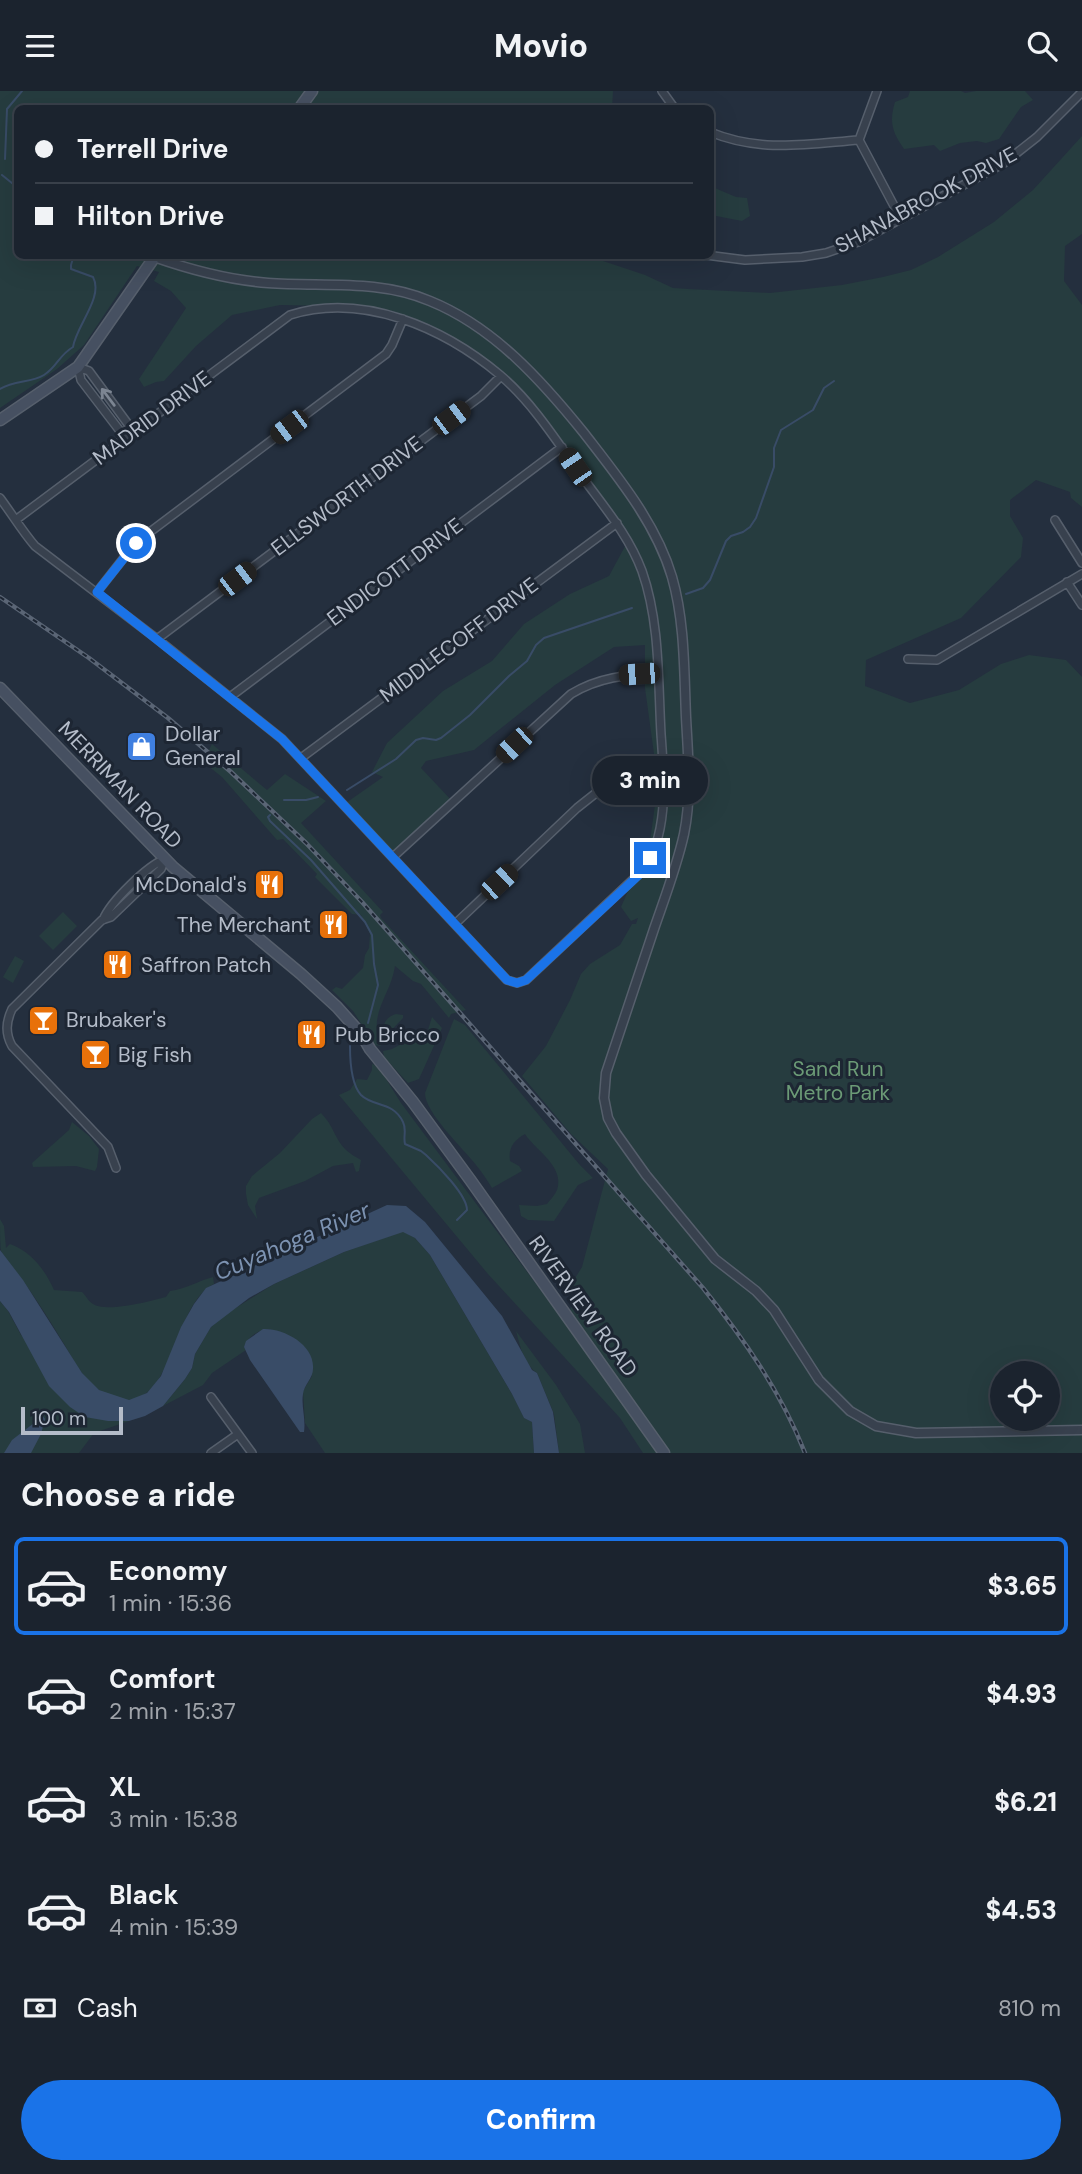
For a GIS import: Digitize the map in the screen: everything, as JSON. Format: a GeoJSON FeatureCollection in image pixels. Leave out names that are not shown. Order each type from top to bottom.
{"type":"FeatureCollection","features":[{"type":"Feature","properties":{"kind":"main road"},"geometry":{"type":"LineString","coordinates":[[0,420],[86,359],[153,259]]}},
{"type":"Feature","properties":{"kind":"main road","name":"MERRIMAN ROAD"},"geometry":{"type":"LineString","coordinates":[[0,688],[165,859],[341,1011],[362,1035],[471,1181]]}},
{"type":"Feature","properties":{"kind":"main road","name":"RIVERVIEW ROAD"},"geometry":{"type":"LineString","coordinates":[[471,1181],[664,1453]]}},
{"type":"Feature","properties":{"kind":"street"},"geometry":{"type":"LineString","coordinates":[[877,91],[859,141],[901,219]]}},
{"type":"Feature","properties":{"kind":"street","name":"SHANABROOK DRIVE"},"geometry":{"type":"LineString","coordinates":[[714,256],[745,260],[812,255],[841,249],[858,242],[989,172],[1015,155],[1082,92]]}},
{"type":"Feature","properties":{"kind":"street"},"geometry":{"type":"LineString","coordinates":[[714,133],[760,146],[859,141]]}},
{"type":"Feature","properties":{"kind":"street"},"geometry":{"type":"LineString","coordinates":[[164,259],[192,269],[241,279],[268,283],[374,286],[430,300],[472,323],[516,358],[540,382],[602,457],[649,525],[673,580],[683,651],[689,781],[688,806],[680,850],[606,1073],[604,1098],[608,1118],[646,1175],[711,1255],[756,1291],[774,1310],[819,1380],[843,1405],[861,1418],[884,1428],[916,1433],[1082,1430]]}},
{"type":"Feature","properties":{"kind":"street","name":"MADRID DRIVE"},"geometry":{"type":"LineString","coordinates":[[17,519],[286,317],[308,310],[354,309],[403,320]]}},
{"type":"Feature","properties":{"kind":"street"},"geometry":{"type":"LineString","coordinates":[[0,498],[34,546],[158,639],[301,758],[507,980],[517,983],[526,980],[645,868],[654,849],[659,828],[663,807],[663,780],[653,618],[645,581],[617,523],[562,447],[501,376],[453,343],[403,320],[393,345],[386,354],[142,538],[97,592]]}},
{"type":"Feature","properties":{"kind":"street"},"geometry":{"type":"LineString","coordinates":[[78,367],[89,371],[128,424],[129,434]]}},
{"type":"Feature","properties":{"kind":"street","name":"ELLSWORTH DRIVE"},"geometry":{"type":"LineString","coordinates":[[158,639],[481,395],[501,376]]}},
{"type":"Feature","properties":{"kind":"street","name":"ENDICOTT DRIVE"},"geometry":{"type":"LineString","coordinates":[[230,697],[562,447]]}},
{"type":"Feature","properties":{"kind":"street"},"geometry":{"type":"LineString","coordinates":[[1055,520],[1082,563]]}},
{"type":"Feature","properties":{"kind":"street","name":"MIDDLECOFF DRIVE"},"geometry":{"type":"LineString","coordinates":[[301,758],[617,523]]}},
{"type":"Feature","properties":{"kind":"street"},"geometry":{"type":"LineString","coordinates":[[908,659],[937,660],[1082,573]]}},
{"type":"Feature","properties":{"kind":"street"},"geometry":{"type":"LineString","coordinates":[[1067,582],[1082,605]]}},
{"type":"Feature","properties":{"kind":"street"},"geometry":{"type":"LineString","coordinates":[[393,857],[571,694],[596,681],[657,673]]}},
{"type":"Feature","properties":{"kind":"street"},"geometry":{"type":"LineString","coordinates":[[455,924],[596,793],[607,786],[620,783],[663,780]]}},
{"type":"Feature","properties":{"kind":"street"},"geometry":{"type":"LineString","coordinates":[[116,1168],[108,1147],[12,1046],[7,1023],[12,1009],[103,920],[111,916],[135,888],[161,869],[165,859]]}},
{"type":"Feature","properties":{"kind":"street"},"geometry":{"type":"LineString","coordinates":[[211,1397],[252,1453]]}},
{"type":"Feature","properties":{"kind":"street"},"geometry":{"type":"LineString","coordinates":[[211,1453],[238,1434]]}},
{"type":"Feature","properties":{"kind":"green space","name":"Sand Run Metro Park"},"geometry":{"type":"Polygon","coordinates":[[[0,91],[613,91],[612,105],[14,105],[14,259],[597,259],[645,275],[673,288],[770,293],[842,285],[883,277],[911,270],[938,257],[994,222],[1033,190],[1082,136],[1082,234],[1065,246],[1064,281],[1082,305],[1082,507],[1071,498],[1070,492],[1036,480],[1010,500],[1010,516],[1023,538],[1021,557],[961,618],[866,660],[865,686],[910,703],[959,690],[1001,664],[1029,655],[1066,660],[1082,677],[1082,1453],[664,1453],[568,1318],[576,1289],[569,1288],[582,1267],[608,1169],[571,1134],[522,1076],[546,1046],[581,974],[590,964],[620,945],[638,918],[631,921],[621,907],[650,841],[658,783],[645,688],[645,645],[614,647],[555,685],[474,750],[426,761],[421,768],[453,802],[393,857],[343,805],[383,777],[372,772],[387,743],[443,691],[492,661],[524,624],[570,594],[609,576],[629,539],[583,472],[490,363],[431,325],[389,310],[280,305],[232,315],[196,346],[164,381],[144,387],[139,379],[186,308],[171,291],[154,281],[159,272],[137,266],[84,345],[57,369],[0,408],[0,91]]]}},
{"type":"Feature","properties":{"kind":"green space"},"geometry":{"type":"Polygon","coordinates":[[[910,91],[1025,91],[1033,100],[1021,107],[999,139],[986,143],[960,143],[940,151],[934,145],[904,149],[894,132],[892,115],[895,102],[908,97],[910,91]]]}},
{"type":"Feature","properties":{"kind":"green space"},"geometry":{"type":"Polygon","coordinates":[[[714,188],[736,197],[747,198],[750,216],[742,221],[714,216],[714,188]]]}},
{"type":"Feature","properties":{"kind":"green space"},"geometry":{"type":"Polygon","coordinates":[[[212,744],[267,790],[285,774],[326,801],[301,823],[383,912],[381,918],[466,1010],[451,1014],[449,1018],[421,984],[395,966],[378,1014],[377,1035],[381,1046],[375,1045],[353,1011],[332,990],[336,987],[342,989],[363,968],[370,934],[361,915],[352,914],[315,877],[317,874],[283,839],[277,840],[222,777],[203,762],[212,744]]]}},
{"type":"Feature","properties":{"kind":"green space"},"geometry":{"type":"Polygon","coordinates":[[[63,912],[77,926],[53,950],[39,936],[63,912]]]}},
{"type":"Feature","properties":{"kind":"green space"},"geometry":{"type":"Polygon","coordinates":[[[15,956],[24,961],[13,983],[3,977],[15,956]]]}},
{"type":"Feature","properties":{"kind":"green space"},"geometry":{"type":"Polygon","coordinates":[[[403,1015],[403,1018],[385,1037],[385,1023],[389,1017],[403,1015]]]}},
{"type":"Feature","properties":{"kind":"green space"},"geometry":{"type":"Polygon","coordinates":[[[432,1017],[442,1028],[419,1079],[408,1083],[384,1057],[383,1051],[428,1030],[432,1017]]]}},
{"type":"Feature","properties":{"kind":"green space"},"geometry":{"type":"Polygon","coordinates":[[[454,1019],[465,1025],[593,1178],[578,1185],[554,1221],[528,1220],[521,1216],[519,1205],[547,1204],[556,1192],[558,1181],[553,1166],[525,1134],[515,1142],[510,1152],[510,1161],[522,1171],[492,1188],[431,1110],[425,1093],[454,1019]]]}},
{"type":"Feature","properties":{"kind":"green space"},"geometry":{"type":"Polygon","coordinates":[[[372,1064],[378,1066],[401,1103],[598,1367],[657,1453],[643,1453],[620,1418],[488,1274],[339,1095],[350,1090],[357,1079],[367,1080],[372,1064]]]}},
{"type":"Feature","properties":{"kind":"green space"},"geometry":{"type":"Polygon","coordinates":[[[321,1113],[342,1146],[361,1160],[359,1171],[356,1172],[353,1163],[333,1166],[305,1181],[259,1198],[255,1206],[257,1219],[248,1205],[246,1194],[246,1186],[252,1176],[321,1113]]]}},
{"type":"Feature","properties":{"kind":"green space"},"geometry":{"type":"Polygon","coordinates":[[[72,1122],[89,1136],[99,1149],[95,1171],[76,1166],[33,1167],[32,1163],[69,1130],[72,1122]]]}},
{"type":"Feature","properties":{"kind":"green space"},"geometry":{"type":"Polygon","coordinates":[[[0,1219],[4,1226],[6,1248],[10,1244],[31,1257],[42,1269],[54,1290],[82,1292],[92,1303],[99,1306],[118,1307],[159,1299],[166,1297],[170,1291],[213,1277],[214,1284],[190,1310],[166,1367],[144,1395],[129,1400],[118,1399],[102,1392],[87,1379],[38,1302],[3,1255],[0,1219]]]}},
{"type":"Feature","properties":{"kind":"green space"},"geometry":{"type":"Polygon","coordinates":[[[403,1231],[415,1238],[430,1255],[524,1418],[532,1422],[534,1453],[325,1453],[305,1423],[303,1391],[312,1376],[269,1329],[251,1337],[244,1347],[246,1350],[212,1373],[203,1385],[163,1406],[192,1368],[195,1354],[211,1327],[226,1314],[274,1284],[344,1252],[403,1231]]]}},
{"type":"Feature","properties":{"kind":"green space"},"geometry":{"type":"Polygon","coordinates":[[[0,1301],[21,1335],[108,1421],[129,1421],[94,1433],[79,1453],[0,1453],[0,1301]]]}},
{"type":"Feature","properties":{"kind":"green space"},"geometry":{"type":"Polygon","coordinates":[[[516,1331],[556,1385],[580,1424],[585,1453],[559,1453],[554,1414],[537,1373],[523,1354],[516,1331]]]}},
{"type":"Feature","properties":{"kind":"water"},"geometry":{"type":"Polygon","coordinates":[[[387,1205],[406,1206],[425,1222],[502,1316],[532,1370],[537,1373],[553,1412],[559,1453],[534,1453],[532,1422],[524,1418],[430,1255],[415,1238],[403,1232],[344,1252],[249,1298],[211,1327],[195,1354],[192,1368],[163,1406],[129,1421],[85,1417],[70,1407],[49,1386],[9,1312],[0,1301],[0,1250],[23,1280],[82,1373],[99,1390],[129,1400],[147,1393],[161,1376],[181,1327],[206,1288],[387,1205]]]}},
{"type":"Feature","properties":{"kind":"water"},"geometry":{"type":"Polygon","coordinates":[[[263,1329],[289,1335],[309,1352],[313,1372],[303,1394],[304,1432],[300,1432],[250,1360],[244,1347],[246,1341],[263,1329]]]}},
{"type":"Feature","properties":{"kind":"water"},"geometry":{"type":"Polygon","coordinates":[[[43,1416],[45,1419],[41,1434],[31,1453],[4,1453],[12,1440],[43,1416]]]}},
{"type":"Feature","properties":{"kind":"waterway"},"geometry":{"type":"LineString","coordinates":[[5,159],[7,109],[22,91]]}},
{"type":"Feature","properties":{"kind":"waterway"},"geometry":{"type":"LineString","coordinates":[[2,175],[14,185]]}},
{"type":"Feature","properties":{"kind":"waterway"},"geometry":{"type":"LineString","coordinates":[[0,389],[44,375],[73,347],[92,302],[95,285],[93,277],[71,269],[73,259]]}},
{"type":"Feature","properties":{"kind":"waterway"},"geometry":{"type":"LineString","coordinates":[[686,594],[703,588],[710,580],[726,541],[750,527],[756,518],[774,467],[774,448],[781,430],[813,410],[824,388],[834,381]]}},
{"type":"Feature","properties":{"kind":"waterway"},"geometry":{"type":"LineString","coordinates":[[347,790],[396,759],[416,740],[441,738],[470,715],[527,661],[536,645],[544,638],[632,608]]}},
{"type":"Feature","properties":{"kind":"waterway"},"geometry":{"type":"LineString","coordinates":[[284,800],[318,797]]}},
{"type":"Feature","properties":{"kind":"waterway"},"geometry":{"type":"LineString","coordinates":[[270,815],[270,821],[311,860],[365,922],[372,935],[378,985],[368,1023]]}},
{"type":"Feature","properties":{"kind":"waterway"},"geometry":{"type":"LineString","coordinates":[[350,1046],[353,1079],[361,1095],[399,1115],[404,1125],[405,1144],[426,1155],[462,1197],[467,1210],[457,1220]]}},
{"type":"Feature","properties":{"kind":"railway"},"geometry":{"type":"LineString","coordinates":[[0,597],[89,658],[168,718],[231,772],[306,843],[362,902],[703,1288],[773,1387],[805,1453]]}},
{"type":"Feature","properties":{"kind":"place","name":"Dollar General"},"geometry":{"type":"Point","coordinates":[142,746]}},
{"type":"Feature","properties":{"kind":"place","name":"McDonald's"},"geometry":{"type":"Point","coordinates":[270,885]}},
{"type":"Feature","properties":{"kind":"place","name":"The Merchant"},"geometry":{"type":"Point","coordinates":[334,925]}},
{"type":"Feature","properties":{"kind":"place","name":"Saffron Patch"},"geometry":{"type":"Point","coordinates":[118,965]}},
{"type":"Feature","properties":{"kind":"place","name":"Brubaker's"},"geometry":{"type":"Point","coordinates":[43,1020]}},
{"type":"Feature","properties":{"kind":"place","name":"Pub Bricco"},"geometry":{"type":"Point","coordinates":[312,1035]}},
{"type":"Feature","properties":{"kind":"place","name":"Big Fish"},"geometry":{"type":"Point","coordinates":[95,1055]}},
{"type":"Feature","properties":{"kind":"route"},"geometry":{"type":"LineString","coordinates":[[136,543],[97,592],[282,739],[507,980],[517,983],[526,980],[642,872],[650,858]]}},
{"type":"Feature","properties":{"kind":"water label","name":"Cuyahoga River"},"geometry":{"type":"Point","coordinates":[292,1241]}}]}
